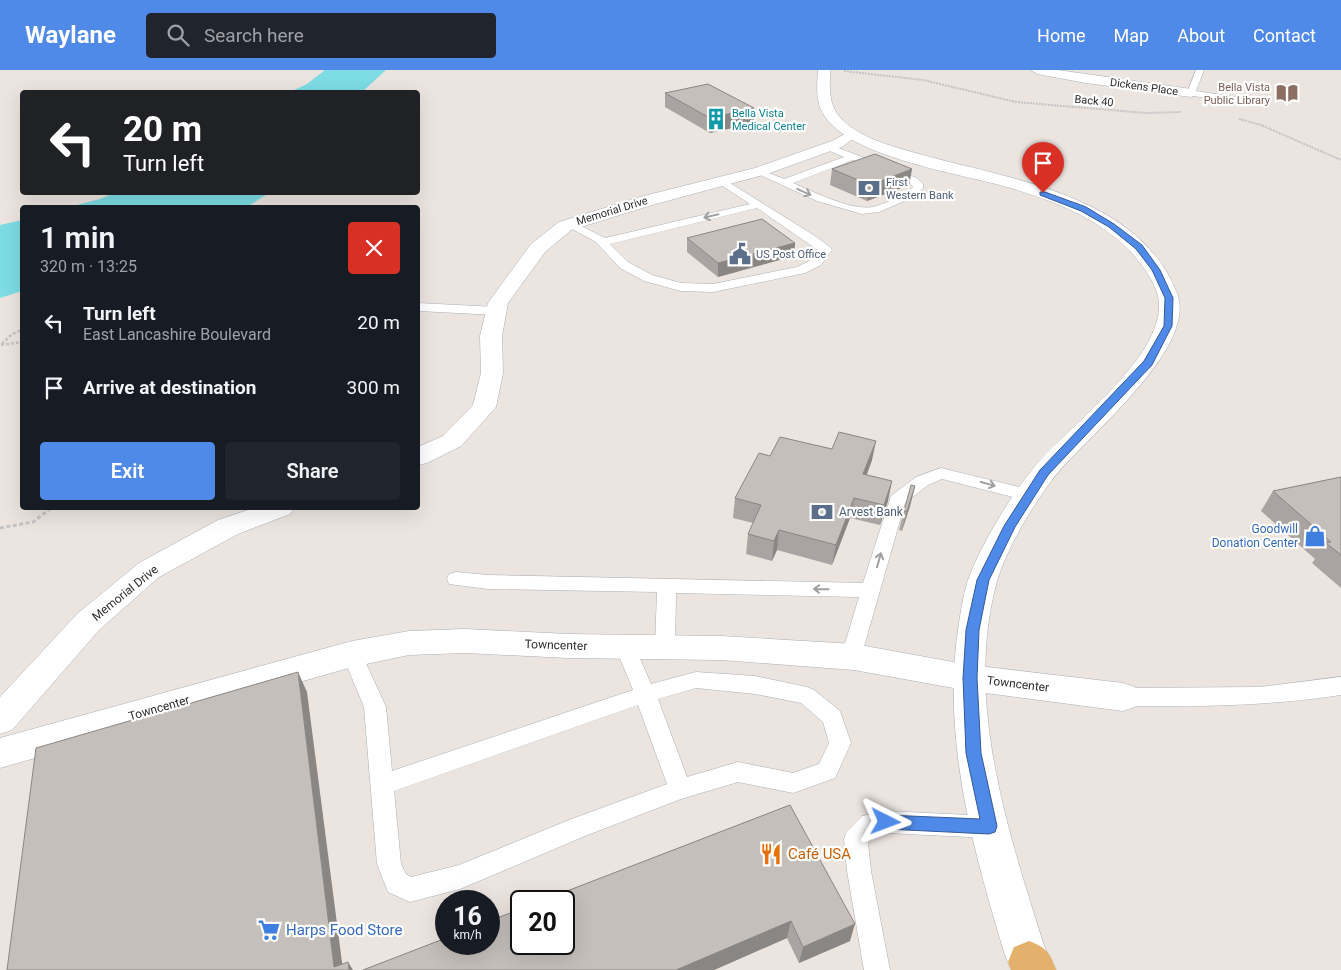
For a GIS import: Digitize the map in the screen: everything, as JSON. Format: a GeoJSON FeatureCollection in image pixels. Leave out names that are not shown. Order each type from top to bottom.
{"type":"FeatureCollection","features":[{"type":"Feature","properties":{"kind":"street"},"geometry":{"type":"LineString","coordinates":[[824,70],[826,106],[835,120],[852,134],[884,148],[1024,187],[1083,209],[1112,226],[1139,247],[1156,270],[1169,298],[1168,326],[1148,363],[1044,473],[1010,526],[983,580],[973,630],[970,678],[973,753],[989,826],[1032,967]]}},
{"type":"Feature","properties":{"kind":"street","name":"Dickens Place"},"geometry":{"type":"LineString","coordinates":[[1037,70],[1086,79],[1191,93]]}},
{"type":"Feature","properties":{"kind":"street","name":"Memorial Drive"},"geometry":{"type":"LineString","coordinates":[[420,456],[452,441],[484,407],[492,373],[491,336],[498,303],[538,248],[569,224],[646,200],[759,172],[828,147],[852,134]]}},
{"type":"Feature","properties":{"kind":"street","name":"Memorial Drive"},"geometry":{"type":"LineString","coordinates":[[0,720],[88,622],[149,570],[228,527],[275,510]]}},
{"type":"Feature","properties":{"kind":"street","name":"Towncenter"},"geometry":{"type":"LineString","coordinates":[[0,753],[352,654],[408,644],[466,641],[721,648],[851,657],[970,678],[1123,696]]}},
{"type":"Feature","properties":{"kind":"lane"},"geometry":{"type":"LineString","coordinates":[[1200,70],[1191,93],[1242,101]]}},
{"type":"Feature","properties":{"kind":"lane"},"geometry":{"type":"LineString","coordinates":[[759,172],[821,199],[862,211],[875,210],[912,194],[918,188],[918,184],[913,180],[828,147]]}},
{"type":"Feature","properties":{"kind":"lane"},"geometry":{"type":"LineString","coordinates":[[783,182],[853,157]]}},
{"type":"Feature","properties":{"kind":"lane"},"geometry":{"type":"LineString","coordinates":[[569,224],[602,242],[624,265],[648,278],[681,286],[713,288],[802,270],[818,262],[826,250],[722,181]]}},
{"type":"Feature","properties":{"kind":"lane"},"geometry":{"type":"LineString","coordinates":[[602,242],[758,205]]}},
{"type":"Feature","properties":{"kind":"lane"},"geometry":{"type":"LineString","coordinates":[[420,308],[497,311]]}},
{"type":"Feature","properties":{"kind":"lane"},"geometry":{"type":"LineString","coordinates":[[851,657],[897,500],[922,481],[942,474],[1029,495]]}},
{"type":"Feature","properties":{"kind":"lane"},"geometry":{"type":"LineString","coordinates":[[456,579],[488,582],[870,590]]}},
{"type":"Feature","properties":{"kind":"lane"},"geometry":{"type":"LineString","coordinates":[[665,647],[667,586]]}},
{"type":"Feature","properties":{"kind":"lane"},"geometry":{"type":"LineString","coordinates":[[625,646],[646,694],[680,788]]}},
{"type":"Feature","properties":{"kind":"lane"},"geometry":{"type":"LineString","coordinates":[[352,654],[375,708],[389,864],[397,882],[410,890],[460,877],[577,828],[680,788],[738,772],[793,783],[827,771],[840,743],[832,717],[807,696],[755,685],[696,680],[646,694],[382,784]]}},
{"type":"Feature","properties":{"kind":"lane"},"geometry":{"type":"LineString","coordinates":[[1123,696],[1211,698],[1311,691],[1341,686]]}},
{"type":"Feature","properties":{"kind":"lane"},"geometry":{"type":"LineString","coordinates":[[877,970],[859,871],[856,838],[870,824],[886,822],[989,826]]}},
{"type":"Feature","properties":{"kind":"path","name":"Back 40"},"geometry":{"type":"LineString","coordinates":[[841,70],[849,73],[923,80],[1016,102],[1145,114],[1184,112]]}},
{"type":"Feature","properties":{"kind":"path"},"geometry":{"type":"LineString","coordinates":[[1233,117],[1261,125],[1304,146],[1341,160]]}},
{"type":"Feature","properties":{"kind":"path"},"geometry":{"type":"LineString","coordinates":[[1,345],[12,334],[20,331]]}},
{"type":"Feature","properties":{"kind":"path"},"geometry":{"type":"LineString","coordinates":[[1,345],[20,342]]}},
{"type":"Feature","properties":{"kind":"path"},"geometry":{"type":"LineString","coordinates":[[0,528],[33,522],[48,510]]}},
{"type":"Feature","properties":{"kind":"water"},"geometry":{"type":"Polygon","coordinates":[[[325,70],[386,70],[364,90],[294,90],[307,84],[325,70]]]}},
{"type":"Feature","properties":{"kind":"water"},"geometry":{"type":"Polygon","coordinates":[[[109,195],[266,195],[250,205],[77,205],[109,195]]]}},
{"type":"Feature","properties":{"kind":"water"},"geometry":{"type":"Polygon","coordinates":[[[20,220],[20,292],[0,298],[0,225],[20,220]]]}},
{"type":"Feature","properties":{"kind":"building"},"geometry":{"type":"Polygon","coordinates":[[[708,84],[754,108],[710,118],[665,93],[708,84]]]}},
{"type":"Feature","properties":{"kind":"building"},"geometry":{"type":"Polygon","coordinates":[[[875,154],[912,169],[870,185],[832,169],[875,154]]]}},
{"type":"Feature","properties":{"kind":"building"},"geometry":{"type":"Polygon","coordinates":[[[762,219],[795,243],[718,263],[687,238],[762,219]]]}},
{"type":"Feature","properties":{"kind":"building","name":"Arvest Bank"},"geometry":{"type":"Polygon","coordinates":[[[839,432],[876,441],[863,474],[892,481],[884,505],[854,498],[836,545],[779,530],[774,541],[748,534],[761,505],[735,498],[759,453],[770,456],[780,437],[832,449],[839,432]]]}},
{"type":"Feature","properties":{"kind":"building"},"geometry":{"type":"Polygon","coordinates":[[[1341,477],[1341,555],[1326,543],[1331,542],[1273,491],[1341,477]]]}},
{"type":"Feature","properties":{"kind":"building"},"geometry":{"type":"Polygon","coordinates":[[[911,485],[915,486],[907,511],[904,511],[911,485]]]}},
{"type":"Feature","properties":{"kind":"building"},"geometry":{"type":"Polygon","coordinates":[[[298,672],[334,967],[348,962],[349,970],[7,970],[36,748],[298,672]]]}},
{"type":"Feature","properties":{"kind":"building"},"geometry":{"type":"Polygon","coordinates":[[[790,805],[855,924],[803,947],[791,921],[676,970],[363,970],[435,942],[435,955],[500,955],[500,917],[510,913],[510,955],[575,955],[575,890],[570,890],[790,805]]]}},
{"type":"Feature","properties":{"kind":"place","name":"Bella Vista Public Library"},"geometry":{"type":"Point","coordinates":[1287,93]}},
{"type":"Feature","properties":{"kind":"place","name":"Bella Vista Medical Center"},"geometry":{"type":"Point","coordinates":[716,119]}},
{"type":"Feature","properties":{"kind":"place","name":"First Western Bank"},"geometry":{"type":"Point","coordinates":[869,188]}},
{"type":"Feature","properties":{"kind":"place","name":"US Post Office"},"geometry":{"type":"Point","coordinates":[740,254]}},
{"type":"Feature","properties":{"kind":"place","name":"Arvest Bank"},"geometry":{"type":"Point","coordinates":[822,512]}},
{"type":"Feature","properties":{"kind":"place","name":"Goodwill Donation Center"},"geometry":{"type":"Point","coordinates":[1315,536]}},
{"type":"Feature","properties":{"kind":"place","name":"Café USA"},"geometry":{"type":"Point","coordinates":[771,854]}},
{"type":"Feature","properties":{"kind":"place","name":"Harps Food Store"},"geometry":{"type":"Point","coordinates":[269,930]}},
{"type":"Feature","properties":{"kind":"route"},"geometry":{"type":"LineString","coordinates":[[886,822],[989,826],[973,753],[970,678],[973,630],[983,580],[1010,526],[1044,473],[1148,363],[1168,326],[1169,298],[1156,270],[1139,247],[1112,226],[1083,209],[1043,193]]}}]}
